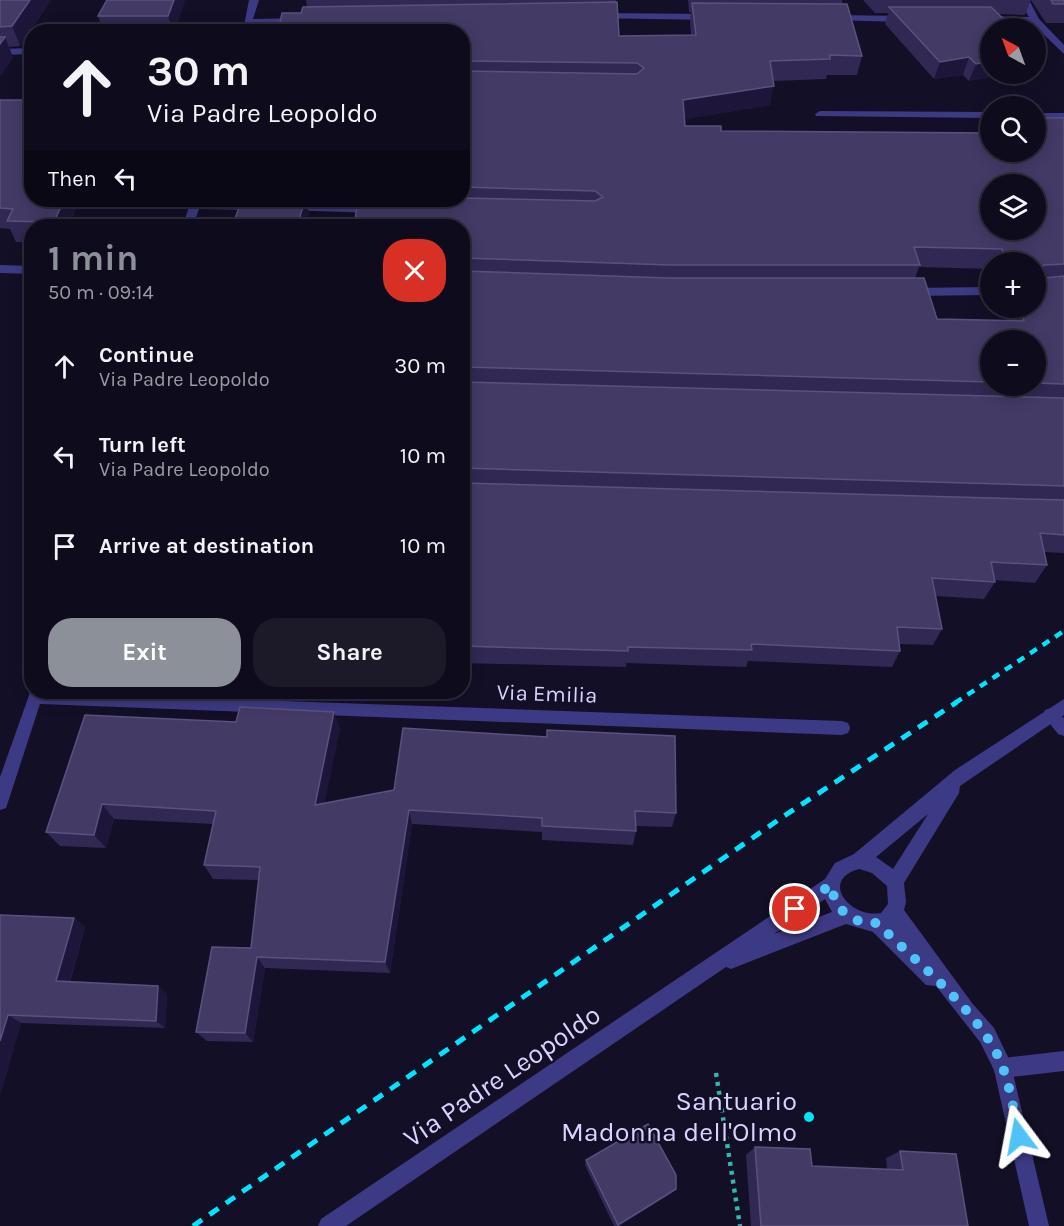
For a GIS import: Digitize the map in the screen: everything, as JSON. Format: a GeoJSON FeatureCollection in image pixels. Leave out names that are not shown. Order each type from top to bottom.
{"type":"FeatureCollection","features":[{"type":"Feature","properties":{"kind":"street"},"geometry":{"type":"LineString","coordinates":[[248,24],[254,0]]}},
{"type":"Feature","properties":{"kind":"street"},"geometry":{"type":"LineString","coordinates":[[1024,0],[1034,18]]}},
{"type":"Feature","properties":{"kind":"street"},"geometry":{"type":"LineString","coordinates":[[589,16],[718,17]]}},
{"type":"Feature","properties":{"kind":"street"},"geometry":{"type":"LineString","coordinates":[[824,18],[918,19]]}},
{"type":"Feature","properties":{"kind":"street"},"geometry":{"type":"LineString","coordinates":[[976,19],[980,19]]}},
{"type":"Feature","properties":{"kind":"street"},"geometry":{"type":"LineString","coordinates":[[271,24],[308,21]]}},
{"type":"Feature","properties":{"kind":"street"},"geometry":{"type":"LineString","coordinates":[[1046,32],[1064,51]]}},
{"type":"Feature","properties":{"kind":"street"},"geometry":{"type":"LineString","coordinates":[[0,52],[24,51]]}},
{"type":"Feature","properties":{"kind":"street"},"geometry":{"type":"LineString","coordinates":[[820,114],[980,115]]}},
{"type":"Feature","properties":{"kind":"street"},"geometry":{"type":"LineString","coordinates":[[1046,116],[1064,116]]}},
{"type":"Feature","properties":{"kind":"street"},"geometry":{"type":"LineString","coordinates":[[273,207],[384,210]]}},
{"type":"Feature","properties":{"kind":"street"},"geometry":{"type":"LineString","coordinates":[[0,269],[24,270]]}},
{"type":"Feature","properties":{"kind":"street"},"geometry":{"type":"LineString","coordinates":[[900,292],[980,291]]}},
{"type":"Feature","properties":{"kind":"street"},"geometry":{"type":"LineString","coordinates":[[0,802],[34,699]]}},
{"type":"Feature","properties":{"kind":"street","name":"Via Emilia"},"geometry":{"type":"LineString","coordinates":[[155,699],[842,728]]}},
{"type":"Feature","properties":{"kind":"street"},"geometry":{"type":"LineString","coordinates":[[1058,711],[1064,729]]}},
{"type":"Feature","properties":{"kind":"street","name":"Via Padre Leopoldo"},"geometry":{"type":"LineString","coordinates":[[328,1226],[831,885],[839,870],[846,864],[859,861],[961,775],[1058,711]]}},
{"type":"Feature","properties":{"kind":"street","name":"Via Padre Leopoldo"},"geometry":{"type":"LineString","coordinates":[[895,882],[961,775]]}},
{"type":"Feature","properties":{"kind":"street"},"geometry":{"type":"LineString","coordinates":[[831,885],[837,906],[846,915],[866,924],[887,920],[898,903],[895,882],[877,866],[859,861]]}},
{"type":"Feature","properties":{"kind":"street"},"geometry":{"type":"LineString","coordinates":[[894,912],[965,1010]]}},
{"type":"Feature","properties":{"kind":"street","name":"Via Padre Leopoldo"},"geometry":{"type":"LineString","coordinates":[[706,970],[846,915]]}},
{"type":"Feature","properties":{"kind":"street"},"geometry":{"type":"LineString","coordinates":[[877,923],[965,1010],[987,1035],[1003,1068],[1040,1226]]}},
{"type":"Feature","properties":{"kind":"street"},"geometry":{"type":"LineString","coordinates":[[1003,1068],[1064,1061]]}},
{"type":"Feature","properties":{"kind":"path"},"geometry":{"type":"LineString","coordinates":[[716,1073],[740,1226]]}},
{"type":"Feature","properties":{"kind":"building"},"geometry":{"type":"Polygon","coordinates":[[[0,0],[30,0],[12,26],[0,27],[0,0]]]}},
{"type":"Feature","properties":{"kind":"building"},"geometry":{"type":"Polygon","coordinates":[[[107,0],[174,0],[168,16],[98,16],[107,0]]]}},
{"type":"Feature","properties":{"kind":"building"},"geometry":{"type":"Polygon","coordinates":[[[1051,0],[1064,0],[1064,4],[1053,4],[1051,0]]]}},
{"type":"Feature","properties":{"kind":"building"},"geometry":{"type":"Polygon","coordinates":[[[617,2],[619,36],[696,35],[692,3],[847,4],[862,56],[830,55],[830,59],[770,61],[774,86],[683,100],[685,126],[721,126],[721,131],[980,133],[980,162],[1046,162],[1046,118],[1064,118],[1064,264],[1046,265],[1046,252],[914,247],[920,265],[670,265],[470,258],[470,219],[355,219],[357,207],[470,207],[470,198],[595,201],[603,197],[595,191],[470,187],[470,71],[637,74],[644,68],[637,63],[470,61],[470,24],[280,24],[282,13],[301,13],[303,7],[617,2]]]}},
{"type":"Feature","properties":{"kind":"building"},"geometry":{"type":"Polygon","coordinates":[[[889,7],[991,7],[1003,18],[980,18],[980,63],[976,64],[969,57],[940,62],[889,7]]]}},
{"type":"Feature","properties":{"kind":"building"},"geometry":{"type":"Polygon","coordinates":[[[0,100],[24,100],[24,207],[61,207],[55,219],[24,219],[24,221],[7,221],[13,209],[0,208],[0,100]]]}},
{"type":"Feature","properties":{"kind":"building"},"geometry":{"type":"Polygon","coordinates":[[[239,207],[303,207],[299,219],[235,219],[239,207]]]}},
{"type":"Feature","properties":{"kind":"building"},"geometry":{"type":"Polygon","coordinates":[[[470,271],[669,278],[924,278],[937,319],[1024,321],[1023,318],[1046,318],[1046,278],[1064,276],[1064,384],[1046,383],[1046,330],[980,330],[980,382],[470,367],[470,271]]]}},
{"type":"Feature","properties":{"kind":"building"},"geometry":{"type":"Polygon","coordinates":[[[470,382],[1064,398],[1064,486],[470,468],[470,382]]]}},
{"type":"Feature","properties":{"kind":"building"},"geometry":{"type":"Polygon","coordinates":[[[470,483],[1064,500],[1064,535],[1040,533],[1047,565],[991,562],[995,582],[932,578],[942,629],[897,627],[900,651],[751,644],[752,650],[628,647],[628,651],[470,646],[470,483]]]}},
{"type":"Feature","properties":{"kind":"building"},"geometry":{"type":"Polygon","coordinates":[[[240,707],[334,712],[315,805],[394,790],[403,728],[547,737],[547,730],[675,736],[676,813],[635,811],[636,831],[542,826],[542,818],[409,810],[385,962],[257,957],[245,1033],[196,1032],[212,947],[251,948],[260,867],[204,865],[216,811],[102,804],[94,835],[46,832],[85,715],[236,722],[240,707]]]}},
{"type":"Feature","properties":{"kind":"building"},"geometry":{"type":"Polygon","coordinates":[[[0,915],[74,918],[56,981],[158,986],[156,1021],[8,1015],[0,1041],[0,915]]]}},
{"type":"Feature","properties":{"kind":"building"},"geometry":{"type":"Polygon","coordinates":[[[648,1124],[676,1175],[676,1189],[618,1225],[586,1160],[648,1124]]]}},
{"type":"Feature","properties":{"kind":"building"},"geometry":{"type":"Polygon","coordinates":[[[755,1147],[810,1149],[812,1166],[903,1170],[900,1151],[956,1154],[968,1226],[761,1226],[755,1147]]]}},
{"type":"Feature","properties":{"kind":"railway"},"geometry":{"type":"LineString","coordinates":[[955,703],[1064,631]]}},
{"type":"Feature","properties":{"kind":"railway"},"geometry":{"type":"LineString","coordinates":[[193,1226],[787,814],[957,702]]}},
{"type":"Feature","properties":{"kind":"place","name":"Santuario Madonna dell'Olmo"},"geometry":{"type":"Point","coordinates":[809,1117]}},
{"type":"Feature","properties":{"kind":"route"},"geometry":{"type":"LineString","coordinates":[[795,909],[831,885],[837,906],[846,915],[866,924],[877,923],[965,1010],[987,1035],[1003,1068],[1019,1136]]}}]}
